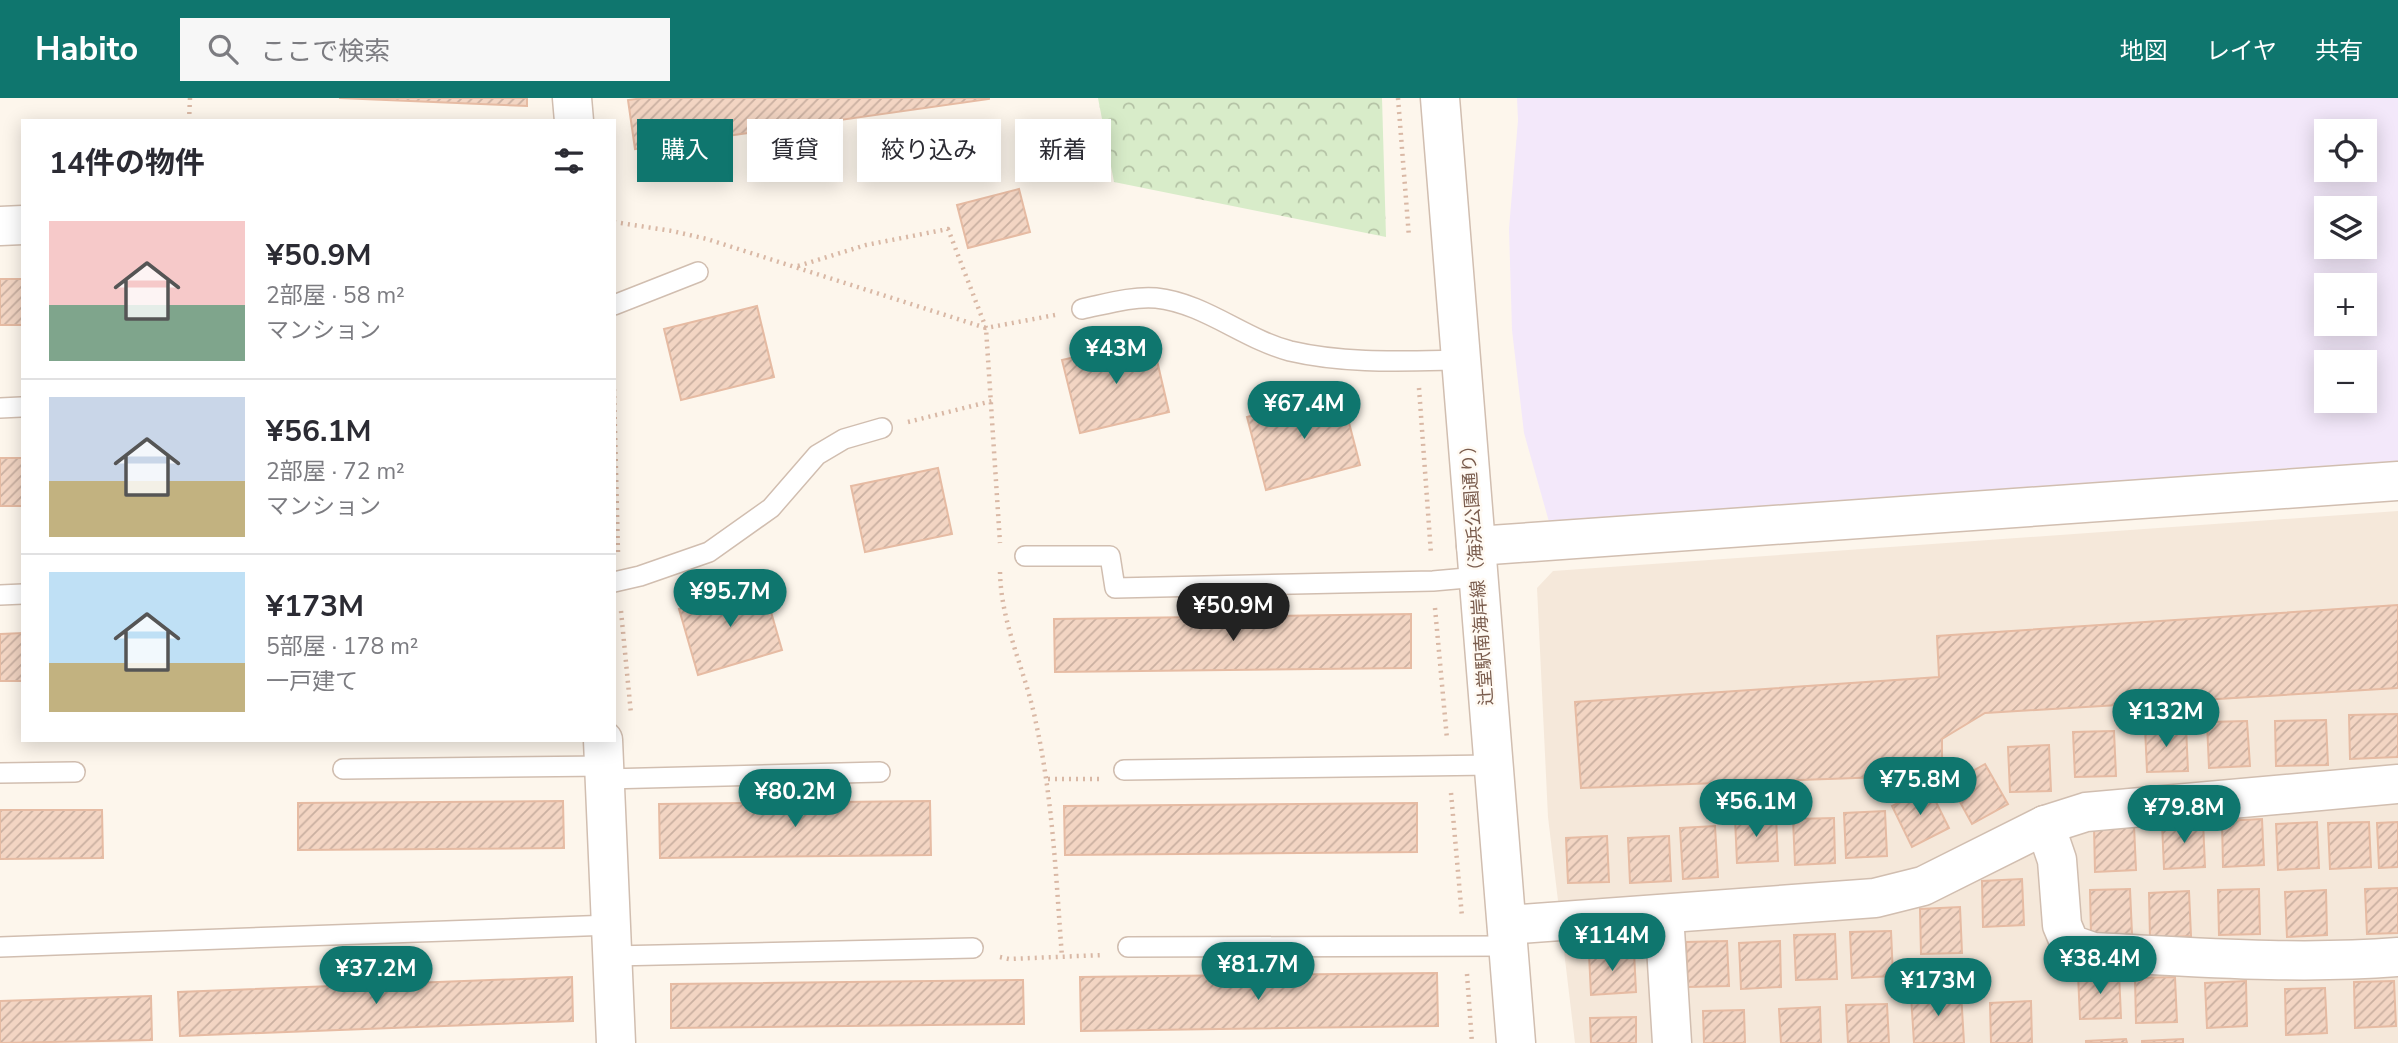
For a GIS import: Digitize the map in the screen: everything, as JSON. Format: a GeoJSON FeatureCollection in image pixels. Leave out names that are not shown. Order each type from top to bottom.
{"type":"FeatureCollection","features":[{"type":"Feature","properties":{"kind":"street"},"geometry":{"type":"LineString","coordinates":[[572,98],[574,119]]}},
{"type":"Feature","properties":{"kind":"street","name":"辻堂駅南海岸線（海浜公園通り）"},"geometry":{"type":"LineString","coordinates":[[1440,98],[1516,1043]]}},
{"type":"Feature","properties":{"kind":"street"},"geometry":{"type":"LineString","coordinates":[[0,226],[21,225]]}},
{"type":"Feature","properties":{"kind":"street"},"geometry":{"type":"LineString","coordinates":[[1477,561],[2398,481]]}},
{"type":"Feature","properties":{"kind":"street"},"geometry":{"type":"LineString","coordinates":[[605,762],[616,1043]]}},
{"type":"Feature","properties":{"kind":"street"},"geometry":{"type":"LineString","coordinates":[[1507,935],[1664,914],[1875,898],[1923,886],[2045,825],[2087,812],[2398,784]]}},
{"type":"Feature","properties":{"kind":"street"},"geometry":{"type":"LineString","coordinates":[[2045,825],[2057,860],[2062,925],[2070,944],[2093,952],[2244,959],[2360,960],[2398,957]]}},
{"type":"Feature","properties":{"kind":"street"},"geometry":{"type":"LineString","coordinates":[[1664,914],[1672,1043]]}},
{"type":"Feature","properties":{"kind":"lane"},"geometry":{"type":"LineString","coordinates":[[616,304],[698,272]]}},
{"type":"Feature","properties":{"kind":"lane"},"geometry":{"type":"LineString","coordinates":[[1082,309],[1125,300],[1156,298],[1189,306],[1246,335],[1290,351],[1350,360],[1461,360]]}},
{"type":"Feature","properties":{"kind":"lane"},"geometry":{"type":"LineString","coordinates":[[0,408],[21,407]]}},
{"type":"Feature","properties":{"kind":"lane"},"geometry":{"type":"LineString","coordinates":[[616,582],[709,552],[771,508],[817,455],[844,439],[882,428]]}},
{"type":"Feature","properties":{"kind":"lane"},"geometry":{"type":"LineString","coordinates":[[1026,556],[1110,556],[1115,588],[1433,580],[1477,561]]}},
{"type":"Feature","properties":{"kind":"lane"},"geometry":{"type":"LineString","coordinates":[[0,595],[21,594]]}},
{"type":"Feature","properties":{"kind":"lane"},"geometry":{"type":"LineString","coordinates":[[343,769],[605,762],[880,772]]}},
{"type":"Feature","properties":{"kind":"lane"},"geometry":{"type":"LineString","coordinates":[[1124,770],[1492,765]]}},
{"type":"Feature","properties":{"kind":"lane"},"geometry":{"type":"LineString","coordinates":[[0,773],[75,772]]}},
{"type":"Feature","properties":{"kind":"lane"},"geometry":{"type":"LineString","coordinates":[[1128,947],[1507,935]]}},
{"type":"Feature","properties":{"kind":"lane"},"geometry":{"type":"LineString","coordinates":[[0,947],[611,941],[972,948]]}},
{"type":"Feature","properties":{"kind":"path"},"geometry":{"type":"LineString","coordinates":[[190,98],[190,119]]}},
{"type":"Feature","properties":{"kind":"path"},"geometry":{"type":"LineString","coordinates":[[616,222],[707,239],[986,328],[1082,309]]}},
{"type":"Feature","properties":{"kind":"path"},"geometry":{"type":"LineString","coordinates":[[797,266],[866,245],[948,229],[986,328],[1000,544]]}},
{"type":"Feature","properties":{"kind":"path"},"geometry":{"type":"LineString","coordinates":[[882,428],[992,401]]}},
{"type":"Feature","properties":{"kind":"path"},"geometry":{"type":"LineString","coordinates":[[1000,570],[1007,622],[1036,719],[1048,779],[1062,957]]}},
{"type":"Feature","properties":{"kind":"path"},"geometry":{"type":"LineString","coordinates":[[1048,779],[1107,779],[1124,770]]}},
{"type":"Feature","properties":{"kind":"path"},"geometry":{"type":"LineString","coordinates":[[972,948],[1009,959],[1119,954],[1128,947]]}},
{"type":"Feature","properties":{"kind":"shaded area"},"geometry":{"type":"Polygon","coordinates":[[[1517,98],[2398,98],[2398,461],[2203,474],[2164,484],[1551,529],[1524,433],[1512,330],[1509,229],[1518,120],[1517,98]]]}},
{"type":"Feature","properties":{"kind":"shaded area"},"geometry":{"type":"Polygon","coordinates":[[[2398,511],[2398,1043],[1575,1043],[1548,817],[1537,588],[1553,571],[2398,511]]]}},
{"type":"Feature","properties":{"kind":"green space"},"geometry":{"type":"Polygon","coordinates":[[[1098,98],[1382,98],[1386,237],[1114,182],[1111,166],[1111,119],[1102,119],[1098,98]]]}},
{"type":"Feature","properties":{"kind":"building"},"geometry":{"type":"Polygon","coordinates":[[[339,98],[527,98],[527,106],[339,98]]]}},
{"type":"Feature","properties":{"kind":"building"},"geometry":{"type":"Polygon","coordinates":[[[989,98],[843,120],[747,119],[747,133],[733,135],[733,119],[637,119],[635,149],[628,100],[989,98]]]}},
{"type":"Feature","properties":{"kind":"building"},"geometry":{"type":"Polygon","coordinates":[[[1019,189],[1030,232],[968,248],[957,205],[1019,189]]]}},
{"type":"Feature","properties":{"kind":"building"},"geometry":{"type":"Polygon","coordinates":[[[0,279],[21,279],[21,325],[0,325],[0,279]]]}},
{"type":"Feature","properties":{"kind":"building"},"geometry":{"type":"Polygon","coordinates":[[[757,306],[774,377],[681,400],[664,329],[757,306]]]}},
{"type":"Feature","properties":{"kind":"building"},"geometry":{"type":"Polygon","coordinates":[[[1152,339],[1169,412],[1080,433],[1062,360],[1152,339]]]}},
{"type":"Feature","properties":{"kind":"building"},"geometry":{"type":"Polygon","coordinates":[[[1341,392],[1360,465],[1266,490],[1247,417],[1341,392]]]}},
{"type":"Feature","properties":{"kind":"building"},"geometry":{"type":"Polygon","coordinates":[[[0,458],[21,458],[21,506],[0,506],[0,458]]]}},
{"type":"Feature","properties":{"kind":"building"},"geometry":{"type":"Polygon","coordinates":[[[938,468],[952,534],[865,552],[851,486],[938,468]]]}},
{"type":"Feature","properties":{"kind":"building"},"geometry":{"type":"Polygon","coordinates":[[[763,584],[782,650],[698,675],[679,609],[763,584]]]}},
{"type":"Feature","properties":{"kind":"building"},"geometry":{"type":"Polygon","coordinates":[[[2398,605],[2398,688],[1985,713],[1942,739],[1942,758],[1884,777],[1581,788],[1575,702],[1939,677],[1937,636],[2398,605]]]}},
{"type":"Feature","properties":{"kind":"building"},"geometry":{"type":"Polygon","coordinates":[[[1411,614],[1411,668],[1055,672],[1054,619],[1411,614]]]}},
{"type":"Feature","properties":{"kind":"building"},"geometry":{"type":"Polygon","coordinates":[[[21,633],[21,681],[0,681],[0,634],[21,633]]]}},
{"type":"Feature","properties":{"kind":"building"},"geometry":{"type":"Polygon","coordinates":[[[2398,714],[2398,757],[2350,759],[2349,715],[2398,714]]]}},
{"type":"Feature","properties":{"kind":"building"},"geometry":{"type":"Polygon","coordinates":[[[2326,720],[2328,765],[2276,766],[2275,721],[2326,720]]]}},
{"type":"Feature","properties":{"kind":"building"},"geometry":{"type":"Polygon","coordinates":[[[2247,721],[2250,766],[2209,768],[2207,722],[2247,721]]]}},
{"type":"Feature","properties":{"kind":"building"},"geometry":{"type":"Polygon","coordinates":[[[2186,726],[2188,771],[2147,772],[2145,727],[2186,726]]]}},
{"type":"Feature","properties":{"kind":"building"},"geometry":{"type":"Polygon","coordinates":[[[2114,731],[2116,776],[2075,777],[2073,732],[2114,731]]]}},
{"type":"Feature","properties":{"kind":"building"},"geometry":{"type":"Polygon","coordinates":[[[2049,745],[2051,791],[2010,792],[2008,747],[2049,745]]]}},
{"type":"Feature","properties":{"kind":"building"},"geometry":{"type":"Polygon","coordinates":[[[1985,764],[2008,804],[1972,824],[1950,784],[1985,764]]]}},
{"type":"Feature","properties":{"kind":"building"},"geometry":{"type":"Polygon","coordinates":[[[1929,788],[1949,828],[1912,847],[1892,806],[1929,788]]]}},
{"type":"Feature","properties":{"kind":"building"},"geometry":{"type":"Polygon","coordinates":[[[563,801],[564,848],[298,850],[298,803],[563,801]]]}},
{"type":"Feature","properties":{"kind":"building"},"geometry":{"type":"Polygon","coordinates":[[[930,801],[931,855],[660,858],[659,804],[930,801]]]}},
{"type":"Feature","properties":{"kind":"building"},"geometry":{"type":"Polygon","coordinates":[[[1417,803],[1417,852],[1065,855],[1064,806],[1417,803]]]}},
{"type":"Feature","properties":{"kind":"building"},"geometry":{"type":"Polygon","coordinates":[[[0,810],[102,810],[103,858],[0,859],[0,810]]]}},
{"type":"Feature","properties":{"kind":"building"},"geometry":{"type":"Polygon","coordinates":[[[1885,811],[1887,856],[1846,858],[1844,813],[1885,811]]]}},
{"type":"Feature","properties":{"kind":"building"},"geometry":{"type":"Polygon","coordinates":[[[1776,816],[1778,861],[1737,863],[1735,818],[1776,816]]]}},
{"type":"Feature","properties":{"kind":"building"},"geometry":{"type":"Polygon","coordinates":[[[1834,818],[1835,863],[1795,865],[1793,819],[1834,818]]]}},
{"type":"Feature","properties":{"kind":"building"},"geometry":{"type":"Polygon","coordinates":[[[2262,819],[2264,865],[2223,867],[2222,821],[2262,819]]]}},
{"type":"Feature","properties":{"kind":"building"},"geometry":{"type":"Polygon","coordinates":[[[2203,821],[2205,867],[2164,869],[2162,823],[2203,821]]]}},
{"type":"Feature","properties":{"kind":"building"},"geometry":{"type":"Polygon","coordinates":[[[2317,822],[2319,868],[2278,870],[2276,824],[2317,822]]]}},
{"type":"Feature","properties":{"kind":"building"},"geometry":{"type":"Polygon","coordinates":[[[2369,822],[2371,867],[2330,869],[2328,823],[2369,822]]]}},
{"type":"Feature","properties":{"kind":"building"},"geometry":{"type":"Polygon","coordinates":[[[2398,822],[2398,867],[2379,868],[2377,823],[2398,822]]]}},
{"type":"Feature","properties":{"kind":"building"},"geometry":{"type":"Polygon","coordinates":[[[2134,825],[2136,870],[2095,872],[2094,826],[2134,825]]]}},
{"type":"Feature","properties":{"kind":"building"},"geometry":{"type":"Polygon","coordinates":[[[1715,826],[1718,877],[1683,879],[1680,828],[1715,826]]]}},
{"type":"Feature","properties":{"kind":"building"},"geometry":{"type":"Polygon","coordinates":[[[1607,836],[1609,882],[1568,883],[1566,838],[1607,836]]]}},
{"type":"Feature","properties":{"kind":"building"},"geometry":{"type":"Polygon","coordinates":[[[1669,836],[1671,881],[1630,883],[1628,838],[1669,836]]]}},
{"type":"Feature","properties":{"kind":"building"},"geometry":{"type":"Polygon","coordinates":[[[2022,879],[2024,925],[1983,927],[1982,881],[2022,879]]]}},
{"type":"Feature","properties":{"kind":"building"},"geometry":{"type":"Polygon","coordinates":[[[2398,888],[2398,933],[2367,934],[2365,889],[2398,888]]]}},
{"type":"Feature","properties":{"kind":"building"},"geometry":{"type":"Polygon","coordinates":[[[2130,889],[2132,934],[2091,935],[2090,890],[2130,889]]]}},
{"type":"Feature","properties":{"kind":"building"},"geometry":{"type":"Polygon","coordinates":[[[2259,889],[2260,934],[2219,935],[2218,890],[2259,889]]]}},
{"type":"Feature","properties":{"kind":"building"},"geometry":{"type":"Polygon","coordinates":[[[2326,890],[2327,935],[2287,937],[2285,892],[2326,890]]]}},
{"type":"Feature","properties":{"kind":"building"},"geometry":{"type":"Polygon","coordinates":[[[2189,891],[2191,936],[2150,938],[2149,893],[2189,891]]]}},
{"type":"Feature","properties":{"kind":"building"},"geometry":{"type":"Polygon","coordinates":[[[1960,907],[1962,953],[1921,954],[1920,909],[1960,907]]]}},
{"type":"Feature","properties":{"kind":"building"},"geometry":{"type":"Polygon","coordinates":[[[1891,931],[1893,976],[1852,978],[1850,932],[1891,931]]]}},
{"type":"Feature","properties":{"kind":"building"},"geometry":{"type":"Polygon","coordinates":[[[1835,934],[1837,979],[1796,980],[1794,935],[1835,934]]]}},
{"type":"Feature","properties":{"kind":"building"},"geometry":{"type":"Polygon","coordinates":[[[1727,941],[1729,986],[1688,987],[1686,942],[1727,941]]]}},
{"type":"Feature","properties":{"kind":"building"},"geometry":{"type":"Polygon","coordinates":[[[1780,941],[1781,987],[1741,989],[1739,943],[1780,941]]]}},
{"type":"Feature","properties":{"kind":"building"},"geometry":{"type":"Polygon","coordinates":[[[1634,951],[1636,992],[1591,995],[1589,954],[1634,951]]]}},
{"type":"Feature","properties":{"kind":"building"},"geometry":{"type":"Polygon","coordinates":[[[2119,972],[2121,1018],[2080,1019],[2078,974],[2119,972]]]}},
{"type":"Feature","properties":{"kind":"building"},"geometry":{"type":"Polygon","coordinates":[[[1437,973],[1438,1026],[1081,1031],[1080,977],[1437,973]]]}},
{"type":"Feature","properties":{"kind":"building"},"geometry":{"type":"Polygon","coordinates":[[[572,977],[573,1021],[180,1036],[178,992],[572,977]]]}},
{"type":"Feature","properties":{"kind":"building"},"geometry":{"type":"Polygon","coordinates":[[[2175,977],[2177,1022],[2136,1023],[2135,978],[2175,977]]]}},
{"type":"Feature","properties":{"kind":"building"},"geometry":{"type":"Polygon","coordinates":[[[1023,980],[1024,1024],[671,1028],[671,984],[1023,980]]]}},
{"type":"Feature","properties":{"kind":"building"},"geometry":{"type":"Polygon","coordinates":[[[2246,981],[2247,1026],[2207,1028],[2205,983],[2246,981]]]}},
{"type":"Feature","properties":{"kind":"building"},"geometry":{"type":"Polygon","coordinates":[[[2394,981],[2396,1026],[2355,1028],[2354,982],[2394,981]]]}},
{"type":"Feature","properties":{"kind":"building"},"geometry":{"type":"Polygon","coordinates":[[[2325,988],[2327,1033],[2286,1035],[2285,989],[2325,988]]]}},
{"type":"Feature","properties":{"kind":"building"},"geometry":{"type":"Polygon","coordinates":[[[1961,992],[1964,1043],[1914,1043],[1911,995],[1961,992]]]}},
{"type":"Feature","properties":{"kind":"building"},"geometry":{"type":"Polygon","coordinates":[[[151,996],[152,1040],[0,1043],[0,1001],[151,996]]]}},
{"type":"Feature","properties":{"kind":"building"},"geometry":{"type":"Polygon","coordinates":[[[2031,1001],[2032,1043],[1991,1043],[1990,1003],[2031,1001]]]}},
{"type":"Feature","properties":{"kind":"building"},"geometry":{"type":"Polygon","coordinates":[[[1887,1004],[1889,1043],[1848,1043],[1846,1005],[1887,1004]]]}},
{"type":"Feature","properties":{"kind":"building"},"geometry":{"type":"Polygon","coordinates":[[[1820,1007],[1821,1043],[1781,1043],[1779,1009],[1820,1007]]]}},
{"type":"Feature","properties":{"kind":"building"},"geometry":{"type":"Polygon","coordinates":[[[1744,1010],[1745,1043],[1704,1043],[1703,1011],[1744,1010]]]}},
{"type":"Feature","properties":{"kind":"building"},"geometry":{"type":"Polygon","coordinates":[[[1636,1017],[1636,1043],[1591,1043],[1590,1018],[1636,1017]]]}},
{"type":"Feature","properties":{"kind":"building"},"geometry":{"type":"Polygon","coordinates":[[[2126,1039],[2127,1043],[2086,1043],[2086,1041],[2126,1039]]]}},
{"type":"Feature","properties":{"kind":"building"},"geometry":{"type":"Polygon","coordinates":[[[2183,1039],[2183,1043],[2142,1043],[2142,1041],[2183,1039]]]}}]}
